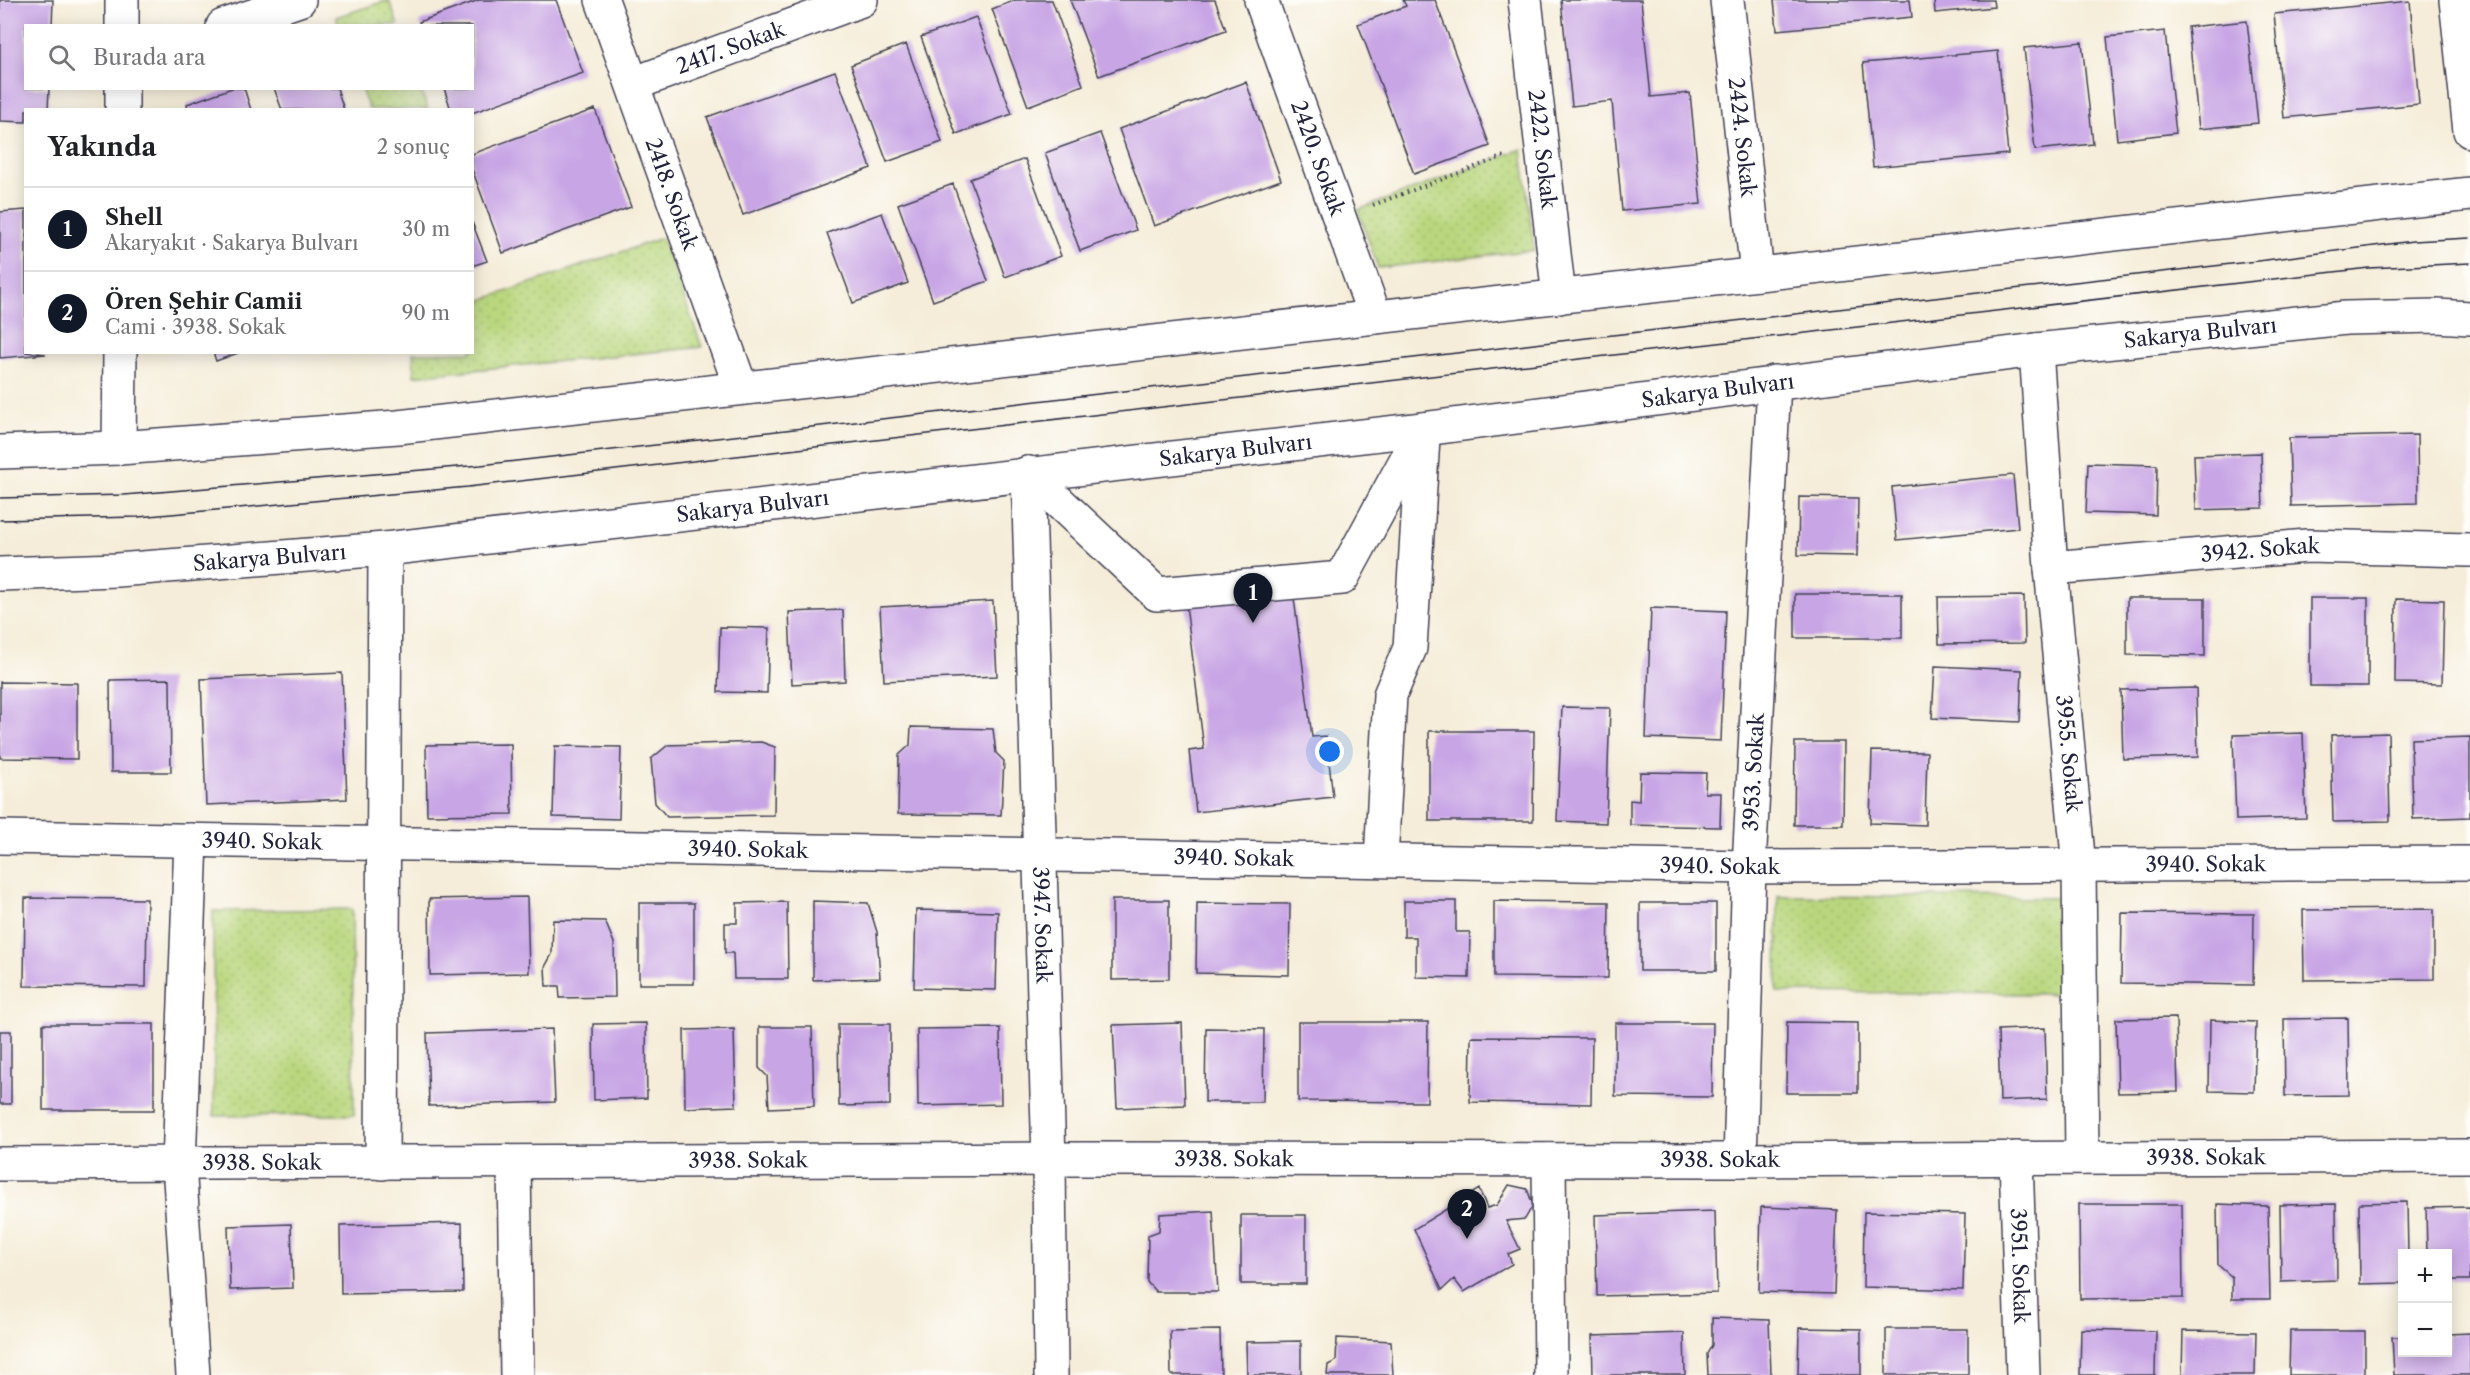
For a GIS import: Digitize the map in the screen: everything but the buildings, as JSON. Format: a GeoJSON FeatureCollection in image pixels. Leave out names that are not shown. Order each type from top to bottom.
{"type":"FeatureCollection","features":[{"type":"Feature","properties":{"kind":"street"},"geometry":{"type":"LineString","coordinates":[[122,0],[122,24]]}},
{"type":"Feature","properties":{"kind":"street"},"geometry":{"type":"LineString","coordinates":[[229,24],[299,0]]}},
{"type":"Feature","properties":{"kind":"street","name":"2418. Sokak"},"geometry":{"type":"LineString","coordinates":[[602,0],[741,388]]}},
{"type":"Feature","properties":{"kind":"street","name":"2417. Sokak"},"geometry":{"type":"LineString","coordinates":[[633,84],[861,0]]}},
{"type":"Feature","properties":{"kind":"street","name":"2420. Sokak"},"geometry":{"type":"LineString","coordinates":[[1261,0],[1375,317]]}},
{"type":"Feature","properties":{"kind":"street","name":"2422. Sokak"},"geometry":{"type":"LineString","coordinates":[[1525,0],[1559,297]]}},
{"type":"Feature","properties":{"kind":"street","name":"2424. Sokak"},"geometry":{"type":"LineString","coordinates":[[1727,0],[1757,274]]}},
{"type":"Feature","properties":{"kind":"street"},"geometry":{"type":"LineString","coordinates":[[2456,0],[2470,131]]}},
{"type":"Feature","properties":{"kind":"street"},"geometry":{"type":"LineString","coordinates":[[122,90],[122,108]]}},
{"type":"Feature","properties":{"kind":"street"},"geometry":{"type":"LineString","coordinates":[[0,452],[119,448],[398,427],[2470,194]]}},
{"type":"Feature","properties":{"kind":"street","name":"Sakarya Bulvarı"},"geometry":{"type":"LineString","coordinates":[[0,574],[117,570],[385,549],[1423,429],[2036,350],[2346,318],[2437,316],[2470,318]]}},
{"type":"Feature","properties":{"kind":"street","name":"3955. Sokak"},"geometry":{"type":"LineString","coordinates":[[2036,350],[2051,568],[2079,867],[2082,1158]]}},
{"type":"Feature","properties":{"kind":"street"},"geometry":{"type":"LineString","coordinates":[[119,448],[120,354]]}},
{"type":"Feature","properties":{"kind":"street","name":"3953. Sokak"},"geometry":{"type":"LineString","coordinates":[[1740,1160],[1749,867],[1774,382]]}},
{"type":"Feature","properties":{"kind":"street"},"geometry":{"type":"LineString","coordinates":[[1029,473],[1157,594],[1342,578],[1423,429]]}},
{"type":"Feature","properties":{"kind":"street"},"geometry":{"type":"LineString","coordinates":[[1382,860],[1390,695],[1410,648],[1423,429]]}},
{"type":"Feature","properties":{"kind":"street","name":"3947. Sokak"},"geometry":{"type":"LineString","coordinates":[[1029,473],[1042,855],[1051,1375]]}},
{"type":"Feature","properties":{"kind":"street","name":"3942. Sokak"},"geometry":{"type":"LineString","coordinates":[[2051,568],[2307,546],[2470,550]]}},
{"type":"Feature","properties":{"kind":"street"},"geometry":{"type":"LineString","coordinates":[[382,1163],[385,549]]}},
{"type":"Feature","properties":{"kind":"street","name":"3940. Sokak"},"geometry":{"type":"LineString","coordinates":[[0,837],[1749,867],[2079,867],[2470,863]]}},
{"type":"Feature","properties":{"kind":"street"},"geometry":{"type":"LineString","coordinates":[[190,840],[178,1164],[193,1375]]}},
{"type":"Feature","properties":{"kind":"street","name":"3938. Sokak"},"geometry":{"type":"LineString","coordinates":[[0,1164],[1740,1160],[2470,1155]]}},
{"type":"Feature","properties":{"kind":"street","name":"3951. Sokak"},"geometry":{"type":"LineString","coordinates":[[2016,1158],[2023,1375]]}},
{"type":"Feature","properties":{"kind":"street"},"geometry":{"type":"LineString","coordinates":[[1549,1160],[1551,1375]]}},
{"type":"Feature","properties":{"kind":"street"},"geometry":{"type":"LineString","coordinates":[[514,1163],[517,1375]]}},
{"type":"Feature","properties":{"kind":"path"},"geometry":{"type":"LineString","coordinates":[[1339,217],[1541,142]]}},
{"type":"Feature","properties":{"kind":"green space"},"geometry":{"type":"Polygon","coordinates":[[[389,0],[398,24],[339,24],[336,17],[389,0]]]}},
{"type":"Feature","properties":{"kind":"green space"},"geometry":{"type":"Polygon","coordinates":[[[361,90],[420,90],[428,108],[369,108],[361,90]]]}},
{"type":"Feature","properties":{"kind":"green space"},"geometry":{"type":"Polygon","coordinates":[[[1522,149],[1534,250],[1378,268],[1358,210],[1522,149]]]}},
{"type":"Feature","properties":{"kind":"green space"},"geometry":{"type":"Polygon","coordinates":[[[662,238],[702,347],[414,376],[413,354],[474,354],[474,303],[662,238]]]}},
{"type":"Feature","properties":{"kind":"green space"},"geometry":{"type":"Polygon","coordinates":[[[1778,896],[2062,898],[2061,994],[1777,992],[1778,896]]]}},
{"type":"Feature","properties":{"kind":"green space"},"geometry":{"type":"Polygon","coordinates":[[[352,909],[354,1115],[214,1116],[213,911],[352,909]]]}},
{"type":"Feature","properties":{"kind":"tram line"},"geometry":{"type":"LineString","coordinates":[[0,498],[124,495],[481,465],[2266,260],[2413,241],[2470,238]]}},
{"type":"Feature","properties":{"kind":"tram line"},"geometry":{"type":"LineString","coordinates":[[0,520],[138,517],[468,487],[2369,268],[2470,263]]}},
{"type":"Feature","properties":{"kind":"place","name":"Shell"},"geometry":{"type":"Point","coordinates":[1253,623]}},
{"type":"Feature","properties":{"kind":"place","name":"Ören Şehir Camii"},"geometry":{"type":"Point","coordinates":[1467,1239]}}]}
